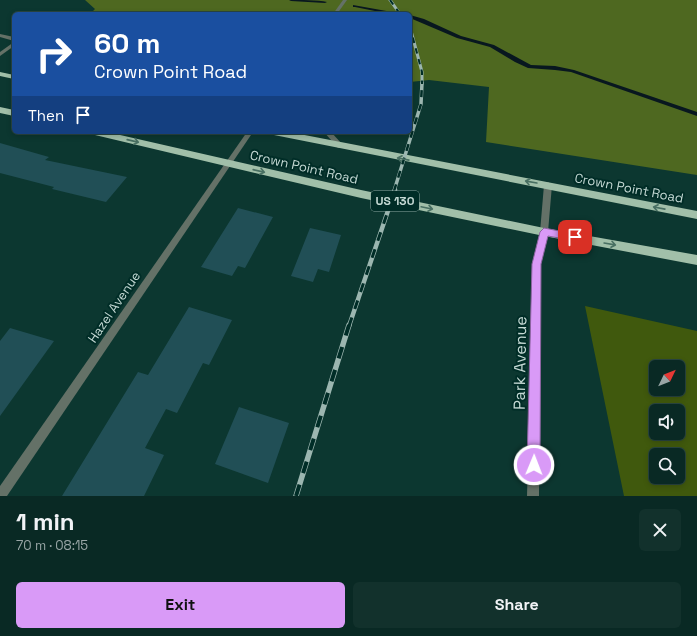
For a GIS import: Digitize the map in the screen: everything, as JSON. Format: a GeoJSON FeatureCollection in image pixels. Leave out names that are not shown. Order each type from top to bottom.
{"type":"FeatureCollection","features":[{"type":"Feature","properties":{"kind":"highway"},"geometry":{"type":"LineString","coordinates":[[0,74],[12,77]]}},
{"type":"Feature","properties":{"kind":"highway"},"geometry":{"type":"LineString","coordinates":[[0,110],[12,113]]}},
{"type":"Feature","properties":{"kind":"highway","name":"Crown Point Road"},"geometry":{"type":"LineString","coordinates":[[104,134],[361,194],[544,232],[697,260]]}},
{"type":"Feature","properties":{"kind":"highway","name":"Crown Point Road"},"geometry":{"type":"LineString","coordinates":[[283,134],[697,215]]}},
{"type":"Feature","properties":{"kind":"street"},"geometry":{"type":"LineString","coordinates":[[336,12],[345,0]]}},
{"type":"Feature","properties":{"kind":"street"},"geometry":{"type":"LineString","coordinates":[[0,35],[12,38]]}},
{"type":"Feature","properties":{"kind":"street"},"geometry":{"type":"LineString","coordinates":[[0,54],[12,45]]}},
{"type":"Feature","properties":{"kind":"street","name":"Hazel Avenue"},"geometry":{"type":"LineString","coordinates":[[0,496],[249,134]]}},
{"type":"Feature","properties":{"kind":"street"},"geometry":{"type":"LineString","coordinates":[[329,134],[340,146]]}},
{"type":"Feature","properties":{"kind":"street","name":"Park Avenue"},"geometry":{"type":"LineString","coordinates":[[533,496],[537,264],[544,232],[548,185]]}},
{"type":"Feature","properties":{"kind":"green space"},"geometry":{"type":"Polygon","coordinates":[[[85,0],[697,0],[697,175],[486,142],[489,87],[429,80],[412,82],[412,12],[92,12],[95,9],[85,0]]]}},
{"type":"Feature","properties":{"kind":"green space"},"geometry":{"type":"Polygon","coordinates":[[[585,306],[697,331],[697,496],[624,496],[585,306]]]}},
{"type":"Feature","properties":{"kind":"building"},"geometry":{"type":"Polygon","coordinates":[[[0,143],[49,157],[45,160],[127,177],[106,202],[52,189],[54,187],[0,173],[0,143]]]}},
{"type":"Feature","properties":{"kind":"building"},"geometry":{"type":"Polygon","coordinates":[[[238,208],[273,217],[245,268],[238,266],[232,276],[201,267],[238,208]]]}},
{"type":"Feature","properties":{"kind":"building"},"geometry":{"type":"Polygon","coordinates":[[[310,228],[341,235],[329,272],[318,269],[313,282],[291,276],[310,228]]]}},
{"type":"Feature","properties":{"kind":"building"},"geometry":{"type":"Polygon","coordinates":[[[189,307],[232,320],[209,365],[203,363],[177,413],[166,409],[145,448],[164,455],[144,496],[62,496],[138,372],[148,375],[189,307]]]}},
{"type":"Feature","properties":{"kind":"building"},"geometry":{"type":"Polygon","coordinates":[[[10,328],[54,341],[0,416],[0,341],[10,328]]]}},
{"type":"Feature","properties":{"kind":"building"},"geometry":{"type":"Polygon","coordinates":[[[239,407],[289,423],[268,483],[215,464],[239,407]]]}},
{"type":"Feature","properties":{"kind":"waterway"},"geometry":{"type":"LineString","coordinates":[[291,0],[325,2]]}},
{"type":"Feature","properties":{"kind":"waterway"},"geometry":{"type":"LineString","coordinates":[[355,6],[387,12]]}},
{"type":"Feature","properties":{"kind":"waterway"},"geometry":{"type":"LineString","coordinates":[[412,17],[459,37],[492,46],[530,67],[555,68],[572,71],[697,114]]}},
{"type":"Feature","properties":{"kind":"railway"},"geometry":{"type":"LineString","coordinates":[[390,0],[399,12]]}},
{"type":"Feature","properties":{"kind":"railway"},"geometry":{"type":"LineString","coordinates":[[412,34],[422,72],[422,83]]}},
{"type":"Feature","properties":{"kind":"railway"},"geometry":{"type":"LineString","coordinates":[[412,133],[421,104],[422,83]]}},
{"type":"Feature","properties":{"kind":"railway"},"geometry":{"type":"LineString","coordinates":[[394,191],[412,134]]}},
{"type":"Feature","properties":{"kind":"railway"},"geometry":{"type":"LineString","coordinates":[[349,326],[395,190]]}},
{"type":"Feature","properties":{"kind":"railway"},"geometry":{"type":"LineString","coordinates":[[296,496],[349,325]]}},
{"type":"Feature","properties":{"kind":"route"},"geometry":{"type":"LineString","coordinates":[[534,465],[537,264],[544,232],[575,237]]}}]}
